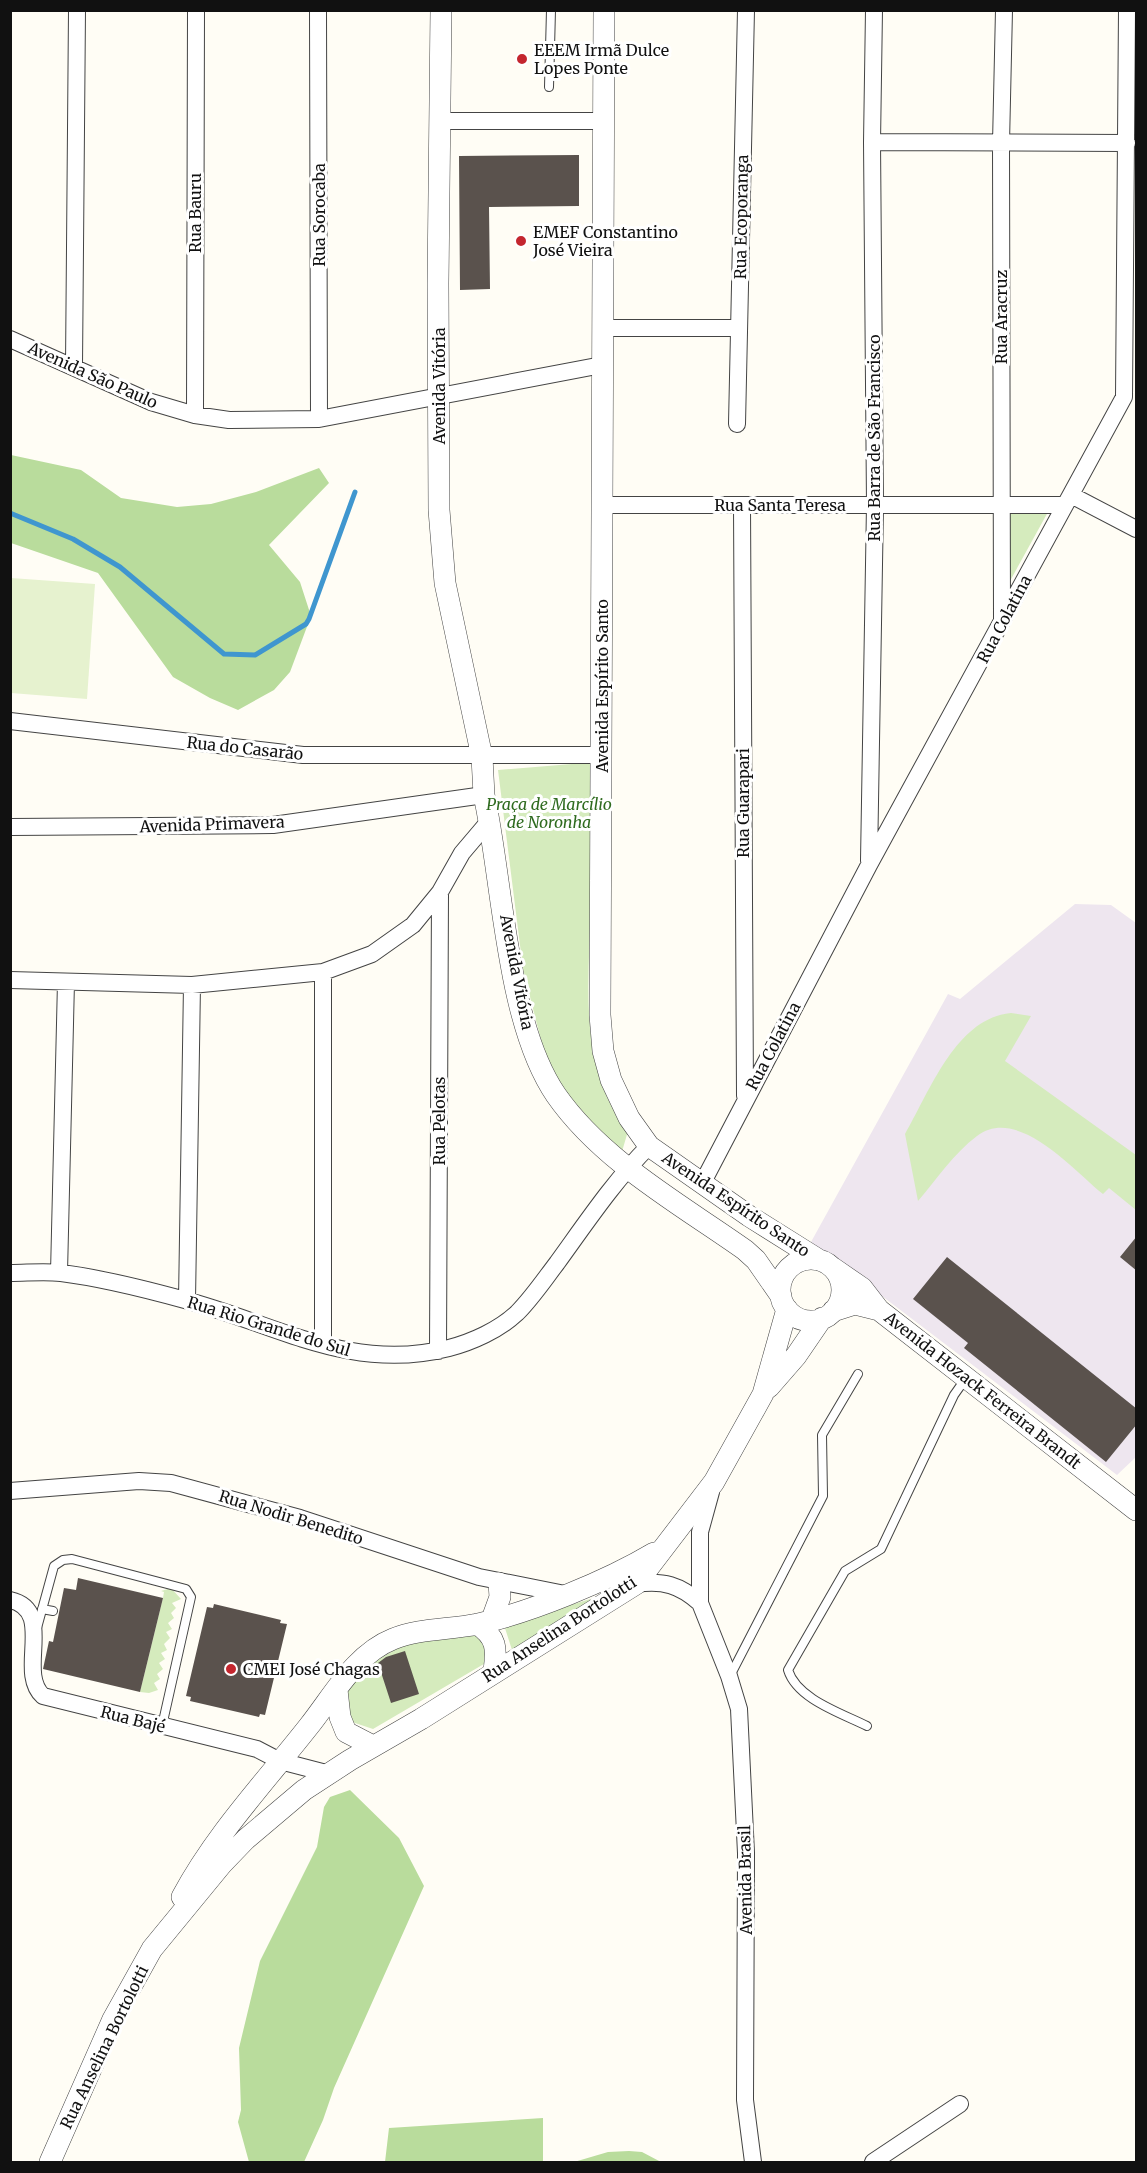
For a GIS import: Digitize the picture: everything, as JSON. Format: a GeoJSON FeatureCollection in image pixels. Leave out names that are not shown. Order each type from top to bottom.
{"type":"FeatureCollection","features":[{"type":"Feature","properties":{"kind":"street"},"geometry":{"type":"LineString","coordinates":[[74,366],[77,10]]}},
{"type":"Feature","properties":{"kind":"street","name":"Rua Bauru"},"geometry":{"type":"LineString","coordinates":[[195,415],[196,10]]}},
{"type":"Feature","properties":{"kind":"street","name":"Rua Sorocaba"},"geometry":{"type":"LineString","coordinates":[[318,10],[319,419]]}},
{"type":"Feature","properties":{"kind":"street","name":"Avenida Vitória"},"geometry":{"type":"LineString","coordinates":[[441,10],[438,284],[439,510],[445,583],[482,757],[484,795],[524,1021],[538,1061],[555,1094],[580,1125],[622,1163],[745,1250],[756,1260],[784,1302]]}},
{"type":"Feature","properties":{"kind":"street","name":"Avenida Espírito Santo"},"geometry":{"type":"LineString","coordinates":[[604,10],[600,1015],[603,1051],[616,1090],[629,1118],[650,1146],[749,1216],[826,1264]]}},
{"type":"Feature","properties":{"kind":"street","name":"Rua Ecoporanga"},"geometry":{"type":"LineString","coordinates":[[737,424],[746,10]]}},
{"type":"Feature","properties":{"kind":"street","name":"Rua Barra de São Francisco"},"geometry":{"type":"LineString","coordinates":[[869,865],[875,505],[872,142],[874,10]]}},
{"type":"Feature","properties":{"kind":"street","name":"Rua Aracruz"},"geometry":{"type":"LineString","coordinates":[[1002,624],[1001,143],[1004,10]]}},
{"type":"Feature","properties":{"kind":"street","name":"Rua Colatina"},"geometry":{"type":"LineString","coordinates":[[703,1182],[869,865],[1120,406],[1126,388],[1127,10]]}},
{"type":"Feature","properties":{"kind":"street"},"geometry":{"type":"LineString","coordinates":[[441,121],[604,121]]}},
{"type":"Feature","properties":{"kind":"street"},"geometry":{"type":"LineString","coordinates":[[872,142],[1127,142]]}},
{"type":"Feature","properties":{"kind":"street"},"geometry":{"type":"LineString","coordinates":[[603,328],[739,328]]}},
{"type":"Feature","properties":{"kind":"street","name":"Avenida São Paulo"},"geometry":{"type":"LineString","coordinates":[[10,339],[151,402],[195,415],[229,420],[319,419],[602,365]]}},
{"type":"Feature","properties":{"kind":"street"},"geometry":{"type":"LineString","coordinates":[[1068,500],[1137,528]]}},
{"type":"Feature","properties":{"kind":"street","name":"Rua Santa Teresa"},"geometry":{"type":"LineString","coordinates":[[602,505],[1001,505],[1068,500]]}},
{"type":"Feature","properties":{"kind":"street","name":"Rua Guarapari"},"geometry":{"type":"LineString","coordinates":[[742,505],[745,1100]]}},
{"type":"Feature","properties":{"kind":"street","name":"Rua do Casarão"},"geometry":{"type":"LineString","coordinates":[[10,721],[303,755],[482,757]]}},
{"type":"Feature","properties":{"kind":"street"},"geometry":{"type":"LineString","coordinates":[[482,757],[602,755]]}},
{"type":"Feature","properties":{"kind":"street","name":"Avenida Primavera"},"geometry":{"type":"LineString","coordinates":[[10,827],[255,826],[484,795]]}},
{"type":"Feature","properties":{"kind":"street"},"geometry":{"type":"LineString","coordinates":[[10,980],[192,985],[323,972],[372,954],[413,925],[440,892],[462,853],[490,820]]}},
{"type":"Feature","properties":{"kind":"street","name":"Rua Pelotas"},"geometry":{"type":"LineString","coordinates":[[438,1351],[440,892]]}},
{"type":"Feature","properties":{"kind":"street"},"geometry":{"type":"LineString","coordinates":[[322,1344],[323,972]]}},
{"type":"Feature","properties":{"kind":"street"},"geometry":{"type":"LineString","coordinates":[[59,1273],[66,982]]}},
{"type":"Feature","properties":{"kind":"street"},"geometry":{"type":"LineString","coordinates":[[187,1300],[192,985]]}},
{"type":"Feature","properties":{"kind":"street"},"geometry":{"type":"LineString","coordinates":[[622,1163],[650,1146]]}},
{"type":"Feature","properties":{"kind":"street","name":"Rua Rio Grande do Sul"},"geometry":{"type":"LineString","coordinates":[[10,1273],[59,1273],[187,1300],[322,1344],[384,1357],[438,1351],[464,1344],[488,1333],[516,1314],[537,1290],[622,1163]]}},
{"type":"Feature","properties":{"kind":"street"},"geometry":{"type":"LineString","coordinates":[[660,1550],[714,1482],[763,1394],[840,1300],[842,1288],[839,1276],[826,1264],[807,1259],[790,1268],[780,1285],[784,1302],[763,1394]]}},
{"type":"Feature","properties":{"kind":"street","name":"Avenida Hozack Ferreira Brandt"},"geometry":{"type":"LineString","coordinates":[[826,1264],[862,1288],[879,1310],[1137,1510]]}},
{"type":"Feature","properties":{"kind":"street"},"geometry":{"type":"LineString","coordinates":[[784,1302],[797,1317],[810,1321],[828,1315]]}},
{"type":"Feature","properties":{"kind":"street","name":"Avenida Hozack Ferreira Brandt"},"geometry":{"type":"LineString","coordinates":[[828,1315],[855,1304],[879,1310]]}},
{"type":"Feature","properties":{"kind":"street","name":"Avenida Hozack Ferreira Brandt"},"geometry":{"type":"LineString","coordinates":[[1086,1469],[1137,1500]]}},
{"type":"Feature","properties":{"kind":"street","name":"Rua Nodir Benedito"},"geometry":{"type":"LineString","coordinates":[[10,1491],[139,1481],[171,1483],[300,1518],[499,1583],[565,1594]]}},
{"type":"Feature","properties":{"kind":"street","name":"Avenida Brasil"},"geometry":{"type":"LineString","coordinates":[[714,1482],[700,1532],[700,1603],[739,1709],[746,1853],[745,2100],[753,2163]]}},
{"type":"Feature","properties":{"kind":"street","name":"Rua Anselina Bortolotti"},"geometry":{"type":"LineString","coordinates":[[162,1934],[246,1839],[304,1790],[373,1746],[421,1719],[494,1671],[538,1647],[636,1584],[660,1550]]}},
{"type":"Feature","properties":{"kind":"street","name":"Rua Anselina Bortolotti"},"geometry":{"type":"LineString","coordinates":[[50,2163],[113,2019],[201,1862],[279,1761],[366,1656],[394,1639],[417,1632],[485,1622],[565,1594],[623,1571],[660,1550]]}},
{"type":"Feature","properties":{"kind":"street"},"geometry":{"type":"LineString","coordinates":[[494,1671],[496,1655],[494,1640],[485,1622],[500,1597],[499,1583]]}},
{"type":"Feature","properties":{"kind":"street"},"geometry":{"type":"LineString","coordinates":[[636,1584],[670,1583],[686,1591],[700,1603]]}},
{"type":"Feature","properties":{"kind":"street","name":"Rua Bajé"},"geometry":{"type":"LineString","coordinates":[[10,1600],[23,1604],[29,1611],[35,1637],[31,1673],[35,1687],[43,1696],[257,1749],[279,1761],[330,1774]]}},
{"type":"Feature","properties":{"kind":"street"},"geometry":{"type":"LineString","coordinates":[[337,1690],[340,1717],[346,1732],[373,1746]]}},
{"type":"Feature","properties":{"kind":"street"},"geometry":{"type":"LineString","coordinates":[[873,2163],[960,2104]]}},
{"type":"Feature","properties":{"kind":"lane"},"geometry":{"type":"LineString","coordinates":[[549,87],[551,10]]}},
{"type":"Feature","properties":{"kind":"lane"},"geometry":{"type":"LineString","coordinates":[[729,1677],[823,1496],[822,1435],[858,1374]]}},
{"type":"Feature","properties":{"kind":"lane"},"geometry":{"type":"LineString","coordinates":[[867,1726],[802,1691],[792,1682],[788,1670],[846,1571],[881,1550],[954,1395],[967,1378]]}},
{"type":"Feature","properties":{"kind":"lane"},"geometry":{"type":"LineString","coordinates":[[35,1637],[54,1566],[63,1560],[72,1559],[186,1589],[191,1597],[162,1726]]}},
{"type":"Feature","properties":{"kind":"lane"},"geometry":{"type":"LineString","coordinates":[[42,1609],[53,1611]]}},
{"type":"Feature","properties":{"kind":"shaded area"},"geometry":{"type":"Polygon","coordinates":[[[1075,904],[1111,905],[1136,923],[1136,1457],[1117,1475],[811,1242],[948,994],[960,999],[1075,904]]]}},
{"type":"Feature","properties":{"kind":"green space"},"geometry":{"type":"Polygon","coordinates":[[[11,455],[81,470],[121,498],[177,507],[211,504],[256,492],[319,468],[329,483],[269,545],[300,582],[311,616],[290,672],[274,690],[238,710],[210,698],[173,677],[98,573],[11,543],[11,455]]]}},
{"type":"Feature","properties":{"kind":"green space"},"geometry":{"type":"Polygon","coordinates":[[[1009,512],[1048,512],[1010,581],[1009,512]]]}},
{"type":"Feature","properties":{"kind":"green space"},"geometry":{"type":"Polygon","coordinates":[[[11,578],[95,584],[87,699],[11,693],[11,578]]]}},
{"type":"Feature","properties":{"kind":"green space","name":"Praça de Marcílio de Noronha"},"geometry":{"type":"Polygon","coordinates":[[[596,762],[588,993],[593,1052],[600,1080],[612,1106],[628,1131],[621,1155],[561,1087],[545,1056],[523,969],[498,770],[596,762]]]}},
{"type":"Feature","properties":{"kind":"green space"},"geometry":{"type":"Polygon","coordinates":[[[1011,1013],[1031,1016],[1005,1061],[1136,1155],[1136,1210],[1109,1188],[1103,1194],[1044,1144],[1027,1134],[1010,1129],[993,1129],[977,1136],[953,1158],[918,1201],[905,1134],[935,1078],[960,1042],[975,1028],[992,1018],[1011,1013]]]}},
{"type":"Feature","properties":{"kind":"green space"},"geometry":{"type":"Polygon","coordinates":[[[171,1588],[181,1599],[172,1603],[176,1608],[171,1613],[174,1618],[168,1623],[172,1629],[166,1632],[170,1638],[164,1644],[167,1650],[161,1653],[165,1659],[159,1663],[163,1669],[157,1674],[160,1679],[154,1683],[158,1690],[149,1693],[140,1692],[163,1598],[164,1592],[161,1591],[171,1588]]]}},
{"type":"Feature","properties":{"kind":"green space"},"geometry":{"type":"Polygon","coordinates":[[[617,1591],[512,1650],[504,1625],[617,1591]]]}},
{"type":"Feature","properties":{"kind":"green space"},"geometry":{"type":"Polygon","coordinates":[[[480,1633],[489,1661],[373,1729],[352,1722],[341,1704],[354,1674],[408,1642],[480,1633]]]}},
{"type":"Feature","properties":{"kind":"green space"},"geometry":{"type":"Polygon","coordinates":[[[350,1790],[399,1838],[424,1886],[334,2088],[323,2120],[304,2162],[249,2162],[238,2122],[241,2110],[239,2048],[260,1961],[317,1847],[324,1807],[330,1797],[350,1790]]]}},
{"type":"Feature","properties":{"kind":"green space"},"geometry":{"type":"Polygon","coordinates":[[[543,2118],[543,2162],[385,2162],[389,2128],[543,2118]]]}},
{"type":"Feature","properties":{"kind":"green space"},"geometry":{"type":"Polygon","coordinates":[[[608,2152],[642,2152],[661,2162],[574,2162],[608,2152]]]}},
{"type":"Feature","properties":{"kind":"building"},"geometry":{"type":"Polygon","coordinates":[[[579,155],[579,206],[489,207],[490,289],[460,290],[459,156],[579,155]]]}},
{"type":"Feature","properties":{"kind":"building"},"geometry":{"type":"Polygon","coordinates":[[[1137,1236],[1137,1271],[1120,1257],[1137,1236]]]}},
{"type":"Feature","properties":{"kind":"building"},"geometry":{"type":"Polygon","coordinates":[[[947,1257],[1137,1409],[1137,1424],[1106,1462],[964,1348],[968,1343],[913,1299],[947,1257]]]}},
{"type":"Feature","properties":{"kind":"building"},"geometry":{"type":"Polygon","coordinates":[[[78,1578],[163,1598],[140,1692],[43,1669],[49,1641],[53,1642],[64,1588],[76,1590],[78,1578]]]}},
{"type":"Feature","properties":{"kind":"building","name":"CMEI José Chagas"},"geometry":{"type":"Polygon","coordinates":[[[214,1604],[281,1620],[280,1623],[287,1624],[265,1715],[260,1714],[259,1717],[190,1701],[191,1697],[186,1696],[207,1607],[213,1608],[214,1604]]]}},
{"type":"Feature","properties":{"kind":"building"},"geometry":{"type":"Polygon","coordinates":[[[405,1651],[419,1694],[391,1703],[378,1663],[386,1657],[405,1651]]]}},
{"type":"Feature","properties":{"kind":"waterway"},"geometry":{"type":"LineString","coordinates":[[10,513],[73,539],[120,567],[224,654],[255,655],[306,624],[355,492]]}},
{"type":"Feature","properties":{"kind":"place","name":"EEEM Irmã Dulce Lopes Ponte"},"geometry":{"type":"Point","coordinates":[522,59]}},
{"type":"Feature","properties":{"kind":"place","name":"EMEF Constantino José Vieira"},"geometry":{"type":"Point","coordinates":[521,241]}},
{"type":"Feature","properties":{"kind":"place","name":"CMEI José Chagas"},"geometry":{"type":"Point","coordinates":[231,1669]}}]}
